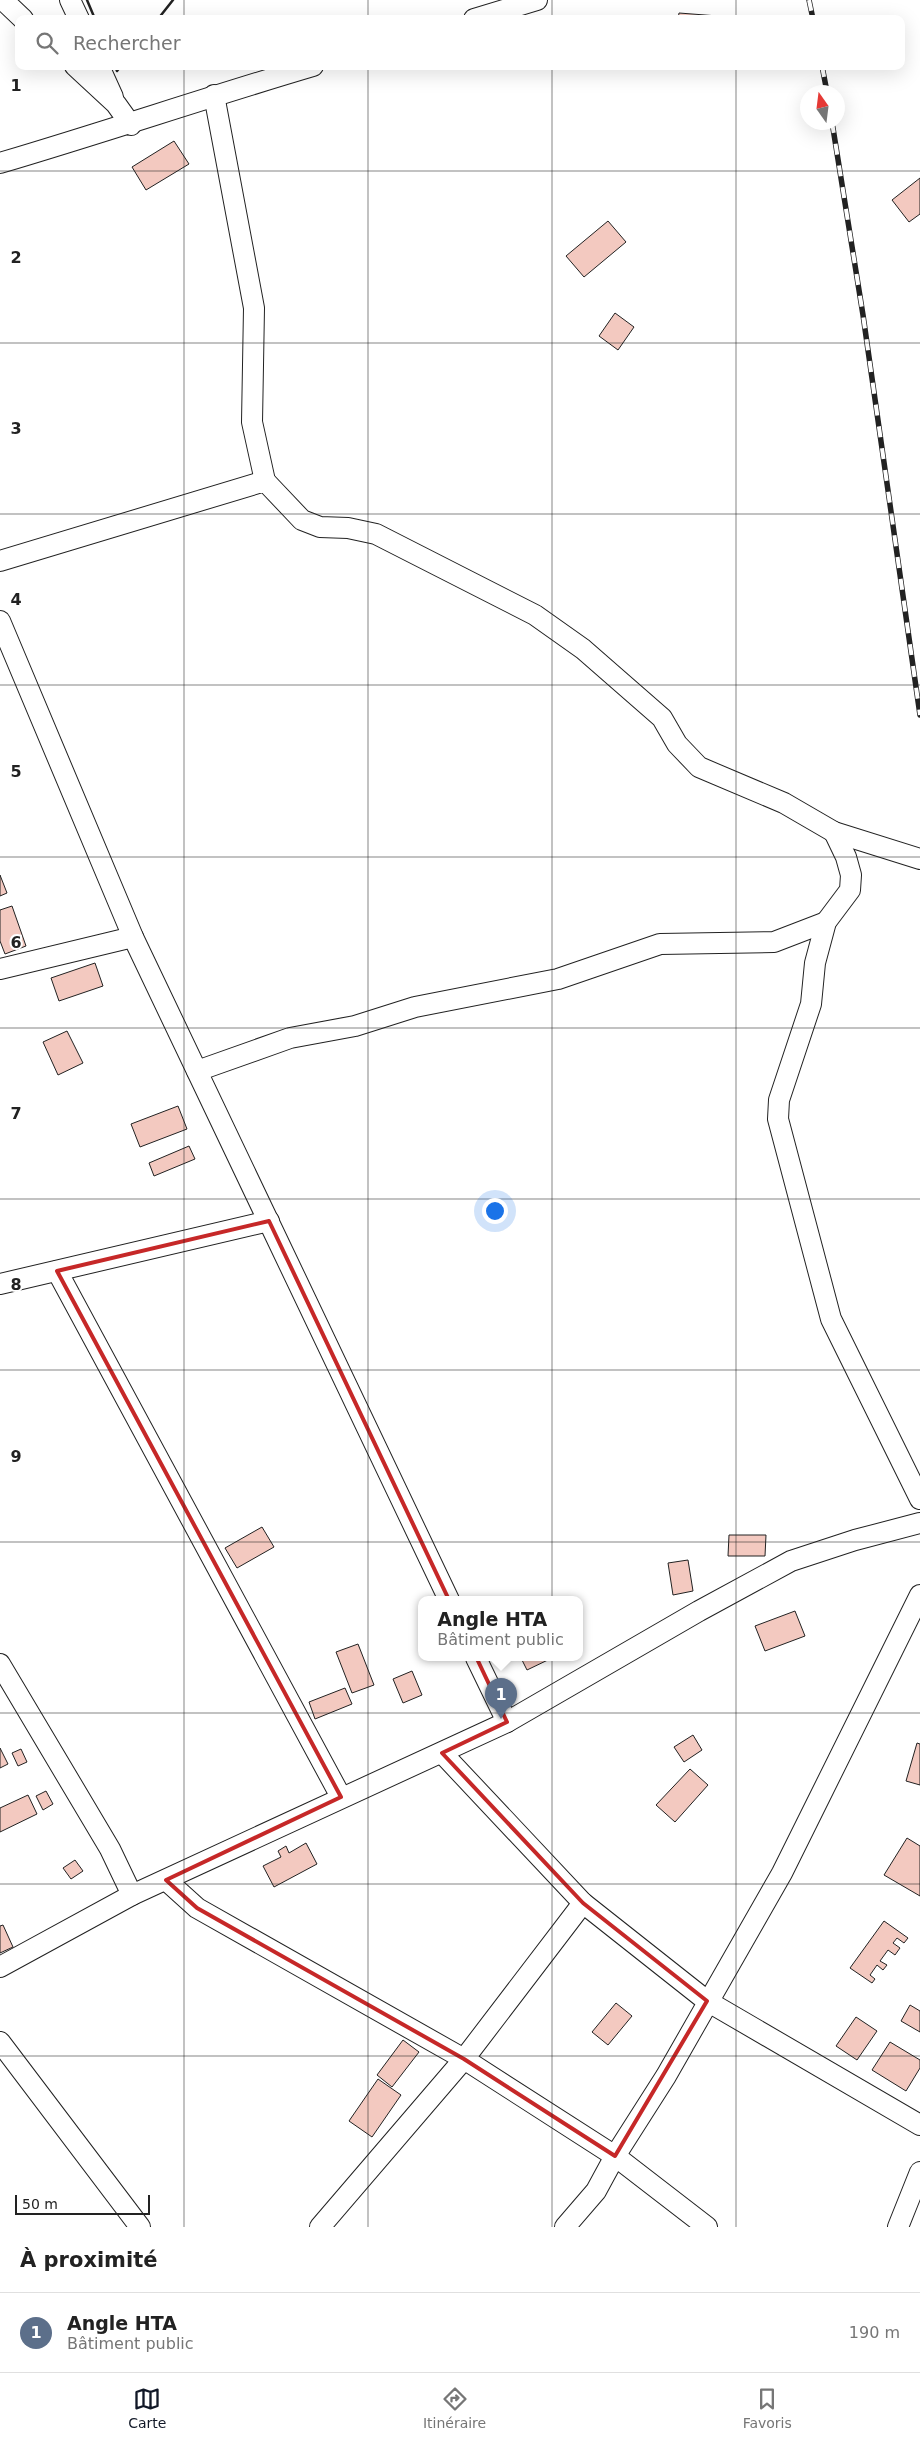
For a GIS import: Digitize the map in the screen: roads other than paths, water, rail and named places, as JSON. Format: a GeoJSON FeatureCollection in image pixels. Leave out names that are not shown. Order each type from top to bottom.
{"type":"FeatureCollection","features":[{"type":"Feature","properties":{"kind":"street"},"geometry":{"type":"LineString","coordinates":[[3,0],[19,15]]}},
{"type":"Feature","properties":{"kind":"street"},"geometry":{"type":"LineString","coordinates":[[70,0],[77,15]]}},
{"type":"Feature","properties":{"kind":"street"},"geometry":{"type":"LineString","coordinates":[[487,15],[537,0]]}},
{"type":"Feature","properties":{"kind":"street"},"geometry":{"type":"LineString","coordinates":[[79,70],[116,104]]}},
{"type":"Feature","properties":{"kind":"street"},"geometry":{"type":"LineString","coordinates":[[101,70],[116,104],[131,125]]}},
{"type":"Feature","properties":{"kind":"street"},"geometry":{"type":"LineString","coordinates":[[0,163],[131,125],[214,95],[298,70]]}},
{"type":"Feature","properties":{"kind":"street"},"geometry":{"type":"LineString","coordinates":[[214,95],[254,308],[252,422],[265,481],[302,520],[320,526],[348,528],[376,534],[536,615],[583,649],[662,718],[677,744],[699,767],[784,803],[834,832],[920,859]]}},
{"type":"Feature","properties":{"kind":"street"},"geometry":{"type":"LineString","coordinates":[[0,561],[265,481]]}},
{"type":"Feature","properties":{"kind":"street"},"geometry":{"type":"LineString","coordinates":[[0,621],[133,937],[447,1596]]}},
{"type":"Feature","properties":{"kind":"street"},"geometry":{"type":"LineString","coordinates":[[834,832],[846,857],[851,875],[850,890],[826,922],[815,963],[811,1004],[779,1100],[778,1119],[831,1319],[920,1499]]}},
{"type":"Feature","properties":{"kind":"street"},"geometry":{"type":"LineString","coordinates":[[197,1071],[290,1038],[355,1026],[416,1007],[558,980],[660,944],[774,942],[826,922]]}},
{"type":"Feature","properties":{"kind":"street"},"geometry":{"type":"LineString","coordinates":[[0,969],[133,937]]}},
{"type":"Feature","properties":{"kind":"street"},"geometry":{"type":"LineString","coordinates":[[0,1284],[269,1221]]}},
{"type":"Feature","properties":{"kind":"street"},"geometry":{"type":"LineString","coordinates":[[57,1271],[341,1797]]}},
{"type":"Feature","properties":{"kind":"street"},"geometry":{"type":"LineString","coordinates":[[0,1967],[132,1895],[507,1722],[791,1561],[855,1540],[920,1523]]}},
{"type":"Feature","properties":{"kind":"street"},"geometry":{"type":"LineString","coordinates":[[565,2227],[596,2191],[615,2156],[666,2076],[707,2001],[782,1873],[920,1595]]}},
{"type":"Feature","properties":{"kind":"street"},"geometry":{"type":"LineString","coordinates":[[477,1661],[507,1722]]}},
{"type":"Feature","properties":{"kind":"street"},"geometry":{"type":"LineString","coordinates":[[0,1664],[110,1849],[132,1895]]}},
{"type":"Feature","properties":{"kind":"street"},"geometry":{"type":"LineString","coordinates":[[442,1753],[583,1903],[707,2001],[920,2125]]}},
{"type":"Feature","properties":{"kind":"street"},"geometry":{"type":"LineString","coordinates":[[166,1880],[197,1908],[464,2059],[615,2156],[706,2227]]}},
{"type":"Feature","properties":{"kind":"street"},"geometry":{"type":"LineString","coordinates":[[320,2227],[464,2059],[583,1903]]}},
{"type":"Feature","properties":{"kind":"street"},"geometry":{"type":"LineString","coordinates":[[0,2042],[140,2227]]}},
{"type":"Feature","properties":{"kind":"street"},"geometry":{"type":"LineString","coordinates":[[898,2227],[920,2172]]}},
{"type":"Feature","properties":{"kind":"railway"},"geometry":{"type":"LineString","coordinates":[[809,0],[812,15]]}},
{"type":"Feature","properties":{"kind":"railway"},"geometry":{"type":"LineString","coordinates":[[823,70],[826,85]]}},
{"type":"Feature","properties":{"kind":"railway"},"geometry":{"type":"LineString","coordinates":[[833,130],[863,315],[920,715]]}},
{"type":"Feature","properties":{"kind":"place","name":"Angle HTA"},"geometry":{"type":"Point","coordinates":[501,1719]}}]}
